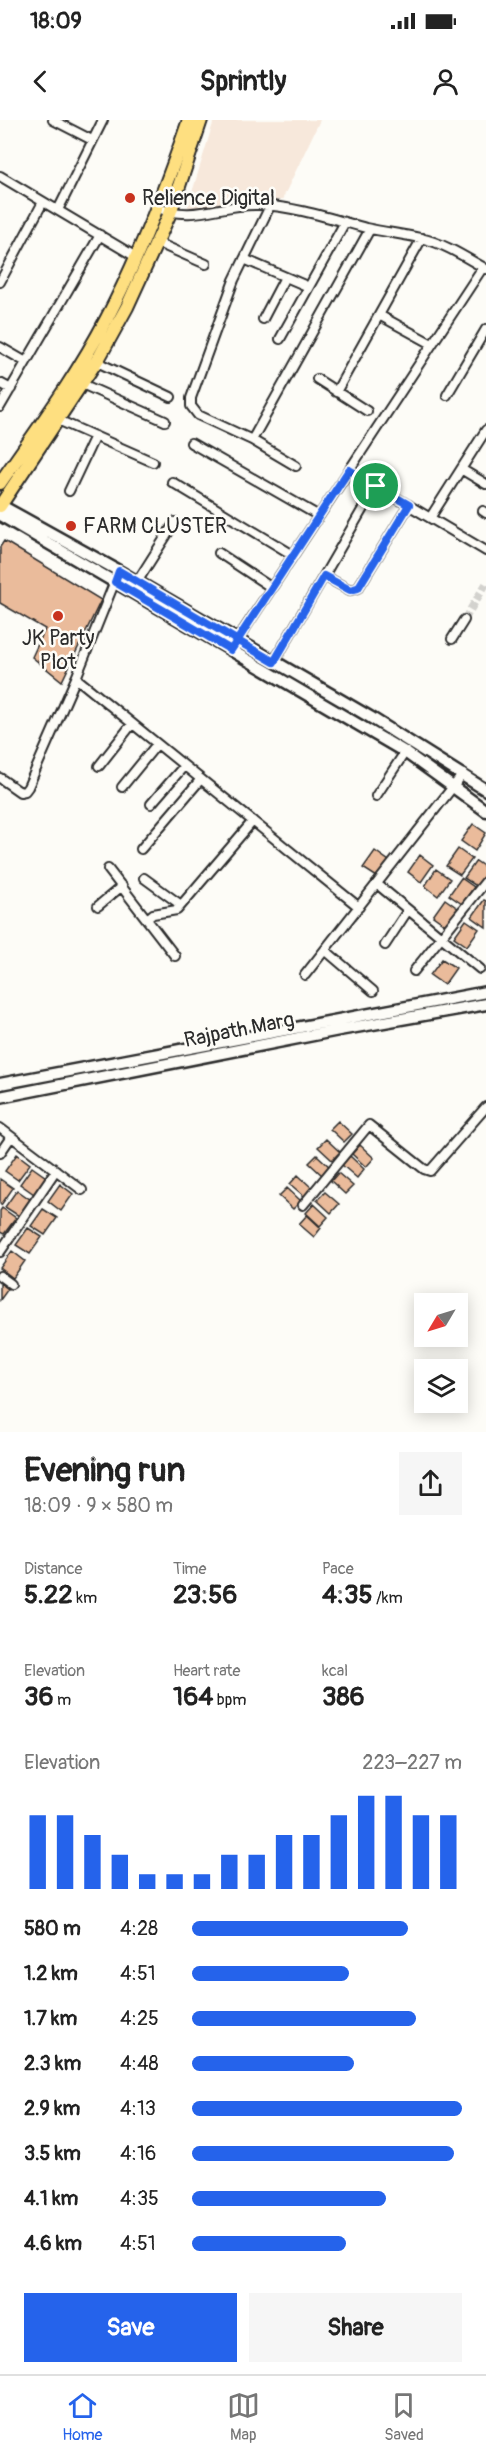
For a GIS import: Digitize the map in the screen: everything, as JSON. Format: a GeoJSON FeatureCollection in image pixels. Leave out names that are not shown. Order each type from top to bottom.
{"type":"FeatureCollection","features":[{"type":"Feature","properties":{"kind":"main road"},"geometry":{"type":"LineString","coordinates":[[0,483],[72,378],[107,320],[136,257],[189,120]]}},
{"type":"Feature","properties":{"kind":"main road"},"geometry":{"type":"LineString","coordinates":[[0,505],[97,362],[127,307],[170,213],[201,120]]}},
{"type":"Feature","properties":{"kind":"street"},"geometry":{"type":"LineString","coordinates":[[53,120],[92,140]]}},
{"type":"Feature","properties":{"kind":"street"},"geometry":{"type":"LineString","coordinates":[[57,210],[102,120]]}},
{"type":"Feature","properties":{"kind":"street"},"geometry":{"type":"LineString","coordinates":[[0,176],[136,257]]}},
{"type":"Feature","properties":{"kind":"street"},"geometry":{"type":"LineString","coordinates":[[0,282],[44,202]]}},
{"type":"Feature","properties":{"kind":"street"},"geometry":{"type":"LineString","coordinates":[[155,207],[170,213],[188,215],[250,205],[270,206],[370,229],[422,238],[448,248],[484,268],[234,645]]}},
{"type":"Feature","properties":{"kind":"street"},"geometry":{"type":"LineString","coordinates":[[270,206],[244,259],[190,406],[198,415],[252,440],[296,466]]}},
{"type":"Feature","properties":{"kind":"street"},"geometry":{"type":"LineString","coordinates":[[280,339],[345,222]]}},
{"type":"Feature","properties":{"kind":"street"},"geometry":{"type":"LineString","coordinates":[[252,440],[370,229]]}},
{"type":"Feature","properties":{"kind":"street"},"geometry":{"type":"LineString","coordinates":[[0,407],[100,236]]}},
{"type":"Feature","properties":{"kind":"street"},"geometry":{"type":"LineString","coordinates":[[336,392],[422,238]]}},
{"type":"Feature","properties":{"kind":"street"},"geometry":{"type":"LineString","coordinates":[[158,243],[206,264]]}},
{"type":"Feature","properties":{"kind":"street"},"geometry":{"type":"LineString","coordinates":[[244,259],[309,287]]}},
{"type":"Feature","properties":{"kind":"street"},"geometry":{"type":"LineString","coordinates":[[263,319],[285,277]]}},
{"type":"Feature","properties":{"kind":"street"},"geometry":{"type":"LineString","coordinates":[[379,315],[432,344]]}},
{"type":"Feature","properties":{"kind":"street"},"geometry":{"type":"LineString","coordinates":[[447,395],[486,329]]}},
{"type":"Feature","properties":{"kind":"street"},"geometry":{"type":"LineString","coordinates":[[0,347],[26,362]]}},
{"type":"Feature","properties":{"kind":"street"},"geometry":{"type":"LineString","coordinates":[[97,362],[171,398]]}},
{"type":"Feature","properties":{"kind":"street"},"geometry":{"type":"LineString","coordinates":[[317,379],[367,411]]}},
{"type":"Feature","properties":{"kind":"street"},"geometry":{"type":"LineString","coordinates":[[0,383],[11,388]]}},
{"type":"Feature","properties":{"kind":"street"},"geometry":{"type":"LineString","coordinates":[[82,384],[165,421]]}},
{"type":"Feature","properties":{"kind":"street"},"geometry":{"type":"LineString","coordinates":[[58,420],[153,462]]}},
{"type":"Feature","properties":{"kind":"street"},"geometry":{"type":"LineString","coordinates":[[430,518],[486,429]]}},
{"type":"Feature","properties":{"kind":"street"},"geometry":{"type":"LineString","coordinates":[[69,491],[95,436]]}},
{"type":"Feature","properties":{"kind":"street"},"geometry":{"type":"LineString","coordinates":[[191,443],[319,516]]}},
{"type":"Feature","properties":{"kind":"street"},"geometry":{"type":"LineString","coordinates":[[461,469],[486,484]]}},
{"type":"Feature","properties":{"kind":"street"},"geometry":{"type":"LineString","coordinates":[[349,470],[486,551]]}},
{"type":"Feature","properties":{"kind":"street"},"geometry":{"type":"LineString","coordinates":[[172,482],[293,555]]}},
{"type":"Feature","properties":{"kind":"street"},"geometry":{"type":"LineString","coordinates":[[274,662],[376,486]]}},
{"type":"Feature","properties":{"kind":"street"},"geometry":{"type":"LineString","coordinates":[[0,505],[137,582],[405,752],[486,811]]}},
{"type":"Feature","properties":{"kind":"street"},"geometry":{"type":"LineString","coordinates":[[324,576],[350,590],[358,588],[409,505]]}},
{"type":"Feature","properties":{"kind":"street"},"geometry":{"type":"LineString","coordinates":[[0,515],[115,582],[234,645],[274,662],[463,774],[486,790]]}},
{"type":"Feature","properties":{"kind":"street"},"geometry":{"type":"LineString","coordinates":[[137,582],[175,522]]}},
{"type":"Feature","properties":{"kind":"street"},"geometry":{"type":"LineString","coordinates":[[219,553],[272,588]]}},
{"type":"Feature","properties":{"kind":"street"},"geometry":{"type":"LineString","coordinates":[[0,778],[20,792],[25,791],[28,787],[76,678],[119,571]]}},
{"type":"Feature","properties":{"kind":"street"},"geometry":{"type":"LineString","coordinates":[[452,639],[464,620]]}},
{"type":"Feature","properties":{"kind":"street"},"geometry":{"type":"LineString","coordinates":[[76,678],[358,907]]}},
{"type":"Feature","properties":{"kind":"street"},"geometry":{"type":"LineString","coordinates":[[99,766],[132,724]]}},
{"type":"Feature","properties":{"kind":"street"},"geometry":{"type":"LineString","coordinates":[[122,787],[157,744]]}},
{"type":"Feature","properties":{"kind":"street"},"geometry":{"type":"LineString","coordinates":[[376,796],[405,752]]}},
{"type":"Feature","properties":{"kind":"street"},"geometry":{"type":"LineString","coordinates":[[151,804],[184,766]]}},
{"type":"Feature","properties":{"kind":"street"},"geometry":{"type":"LineString","coordinates":[[305,975],[463,774]]}},
{"type":"Feature","properties":{"kind":"street"},"geometry":{"type":"LineString","coordinates":[[141,849],[201,779]]}},
{"type":"Feature","properties":{"kind":"street"},"geometry":{"type":"LineString","coordinates":[[147,919],[153,914],[177,910],[253,821]]}},
{"type":"Feature","properties":{"kind":"street"},"geometry":{"type":"LineString","coordinates":[[108,869],[176,956]]}},
{"type":"Feature","properties":{"kind":"street"},"geometry":{"type":"LineString","coordinates":[[144,878],[182,905]]}},
{"type":"Feature","properties":{"kind":"street"},"geometry":{"type":"LineString","coordinates":[[414,971],[486,881]]}},
{"type":"Feature","properties":{"kind":"street"},"geometry":{"type":"LineString","coordinates":[[377,884],[480,969]]}},
{"type":"Feature","properties":{"kind":"street"},"geometry":{"type":"LineString","coordinates":[[98,906],[122,886]]}},
{"type":"Feature","properties":{"kind":"street"},"geometry":{"type":"LineString","coordinates":[[385,945],[408,910]]}},
{"type":"Feature","properties":{"kind":"street"},"geometry":{"type":"LineString","coordinates":[[325,950],[373,991]]}},
{"type":"Feature","properties":{"kind":"street","name":"Rajpath Marg"},"geometry":{"type":"LineString","coordinates":[[0,1084],[486,992]]}},
{"type":"Feature","properties":{"kind":"street","name":"Rajpath Marg"},"geometry":{"type":"LineString","coordinates":[[0,1097],[339,1030],[486,1004]]}},
{"type":"Feature","properties":{"kind":"street"},"geometry":{"type":"LineString","coordinates":[[303,1204],[369,1125],[424,1169],[430,1171],[486,1107]]}},
{"type":"Feature","properties":{"kind":"street"},"geometry":{"type":"LineString","coordinates":[[0,1128],[82,1190]]}},
{"type":"Feature","properties":{"kind":"street"},"geometry":{"type":"LineString","coordinates":[[0,1153],[11,1137]]}},
{"type":"Feature","properties":{"kind":"street"},"geometry":{"type":"LineString","coordinates":[[0,1252],[56,1170]]}},
{"type":"Feature","properties":{"kind":"street"},"geometry":{"type":"LineString","coordinates":[[0,1276],[11,1284]]}},
{"type":"Feature","properties":{"kind":"shaded area"},"geometry":{"type":"Polygon","coordinates":[[[214,120],[320,120],[282,200],[187,209],[214,120]]]}},
{"type":"Feature","properties":{"kind":"building","name":"JK Party Plot"},"geometry":{"type":"Polygon","coordinates":[[[4,541],[101,600],[62,681],[32,657],[45,629],[0,603],[0,547],[4,541]]]}},
{"type":"Feature","properties":{"kind":"building"},"geometry":{"type":"Polygon","coordinates":[[[473,824],[486,833],[475,851],[461,841],[473,824]]]}},
{"type":"Feature","properties":{"kind":"building"},"geometry":{"type":"Polygon","coordinates":[[[458,849],[472,859],[460,875],[446,866],[458,849]]]}},
{"type":"Feature","properties":{"kind":"building"},"geometry":{"type":"Polygon","coordinates":[[[375,851],[389,861],[377,877],[363,868],[375,851]]]}},
{"type":"Feature","properties":{"kind":"building"},"geometry":{"type":"Polygon","coordinates":[[[420,855],[433,865],[421,882],[408,872],[420,855]]]}},
{"type":"Feature","properties":{"kind":"building"},"geometry":{"type":"Polygon","coordinates":[[[476,861],[486,868],[486,876],[478,887],[464,878],[476,861]]]}},
{"type":"Feature","properties":{"kind":"building"},"geometry":{"type":"Polygon","coordinates":[[[436,869],[450,879],[438,896],[425,886],[436,869]]]}},
{"type":"Feature","properties":{"kind":"building"},"geometry":{"type":"Polygon","coordinates":[[[461,878],[474,887],[462,904],[449,895],[461,878]]]}},
{"type":"Feature","properties":{"kind":"building"},"geometry":{"type":"Polygon","coordinates":[[[445,899],[459,909],[447,926],[433,916],[445,899]]]}},
{"type":"Feature","properties":{"kind":"building"},"geometry":{"type":"Polygon","coordinates":[[[484,900],[486,901],[486,927],[472,917],[484,900]]]}},
{"type":"Feature","properties":{"kind":"building"},"geometry":{"type":"Polygon","coordinates":[[[466,920],[479,929],[467,946],[454,937],[466,920]]]}},
{"type":"Feature","properties":{"kind":"building"},"geometry":{"type":"Polygon","coordinates":[[[442,959],[456,968],[444,985],[430,975],[442,959]]]}},
{"type":"Feature","properties":{"kind":"building"},"geometry":{"type":"Polygon","coordinates":[[[338,1121],[352,1134],[344,1142],[330,1129],[338,1121]]]}},
{"type":"Feature","properties":{"kind":"building"},"geometry":{"type":"Polygon","coordinates":[[[326,1139],[340,1152],[332,1160],[318,1147],[326,1139]]]}},
{"type":"Feature","properties":{"kind":"building"},"geometry":{"type":"Polygon","coordinates":[[[360,1145],[374,1158],[366,1167],[352,1154],[360,1145]]]}},
{"type":"Feature","properties":{"kind":"building"},"geometry":{"type":"Polygon","coordinates":[[[17,1154],[30,1164],[18,1180],[5,1171],[17,1154]]]}},
{"type":"Feature","properties":{"kind":"building"},"geometry":{"type":"Polygon","coordinates":[[[317,1155],[331,1168],[323,1176],[309,1163],[317,1155]]]}},
{"type":"Feature","properties":{"kind":"building"},"geometry":{"type":"Polygon","coordinates":[[[350,1156],[364,1169],[357,1178],[342,1165],[350,1156]]]}},
{"type":"Feature","properties":{"kind":"building"},"geometry":{"type":"Polygon","coordinates":[[[32,1167],[46,1177],[34,1194],[20,1184],[32,1167]]]}},
{"type":"Feature","properties":{"kind":"building"},"geometry":{"type":"Polygon","coordinates":[[[338,1173],[353,1186],[345,1194],[331,1181],[338,1173]]]}},
{"type":"Feature","properties":{"kind":"building"},"geometry":{"type":"Polygon","coordinates":[[[298,1175],[312,1188],[305,1197],[290,1184],[298,1175]]]}},
{"type":"Feature","properties":{"kind":"building"},"geometry":{"type":"Polygon","coordinates":[[[0,1179],[13,1188],[1,1205],[0,1204],[0,1179]]]}},
{"type":"Feature","properties":{"kind":"building"},"geometry":{"type":"Polygon","coordinates":[[[60,1184],[73,1194],[61,1211],[48,1201],[60,1184]]]}},
{"type":"Feature","properties":{"kind":"building"},"geometry":{"type":"Polygon","coordinates":[[[287,1188],[301,1201],[293,1209],[279,1196],[287,1188]]]}},
{"type":"Feature","properties":{"kind":"building"},"geometry":{"type":"Polygon","coordinates":[[[17,1190],[31,1200],[19,1216],[5,1207],[17,1190]]]}},
{"type":"Feature","properties":{"kind":"building"},"geometry":{"type":"Polygon","coordinates":[[[325,1192],[339,1204],[331,1213],[317,1200],[325,1192]]]}},
{"type":"Feature","properties":{"kind":"building"},"geometry":{"type":"Polygon","coordinates":[[[314,1204],[328,1217],[320,1226],[306,1213],[314,1204]]]}},
{"type":"Feature","properties":{"kind":"building"},"geometry":{"type":"Polygon","coordinates":[[[2,1208],[16,1218],[4,1234],[0,1232],[2,1208]]]}},
{"type":"Feature","properties":{"kind":"building"},"geometry":{"type":"Polygon","coordinates":[[[43,1209],[57,1218],[45,1235],[31,1226],[43,1209]]]}},
{"type":"Feature","properties":{"kind":"building"},"geometry":{"type":"Polygon","coordinates":[[[307,1215],[321,1228],[314,1237],[299,1224],[307,1215]]]}},
{"type":"Feature","properties":{"kind":"building"},"geometry":{"type":"Polygon","coordinates":[[[28,1228],[42,1237],[30,1254],[16,1245],[28,1228]]]}},
{"type":"Feature","properties":{"kind":"building"},"geometry":{"type":"Polygon","coordinates":[[[12,1251],[25,1261],[13,1278],[0,1268],[12,1251]]]}},
{"type":"Feature","properties":{"kind":"building"},"geometry":{"type":"Polygon","coordinates":[[[0,1283],[8,1289],[0,1300],[0,1283]]]}},
{"type":"Feature","properties":{"kind":"tunnel"},"geometry":{"type":"LineString","coordinates":[[464,620],[486,584]]}},
{"type":"Feature","properties":{"kind":"place","name":"Relience Digital"},"geometry":{"type":"Point","coordinates":[130,198]}},
{"type":"Feature","properties":{"kind":"place","name":"FARM CLUSTER"},"geometry":{"type":"Point","coordinates":[71,526]}},
{"type":"Feature","properties":{"kind":"place","name":"JK Party Plot"},"geometry":{"type":"Point","coordinates":[58,616]}},
{"type":"Feature","properties":{"kind":"route"},"geometry":{"type":"LineString","coordinates":[[376,486],[349,470],[272,588],[237,641],[231,650],[115,582],[119,571],[237,641],[274,662],[324,576],[350,590],[354,591],[358,588],[409,505],[376,486]]}}]}
